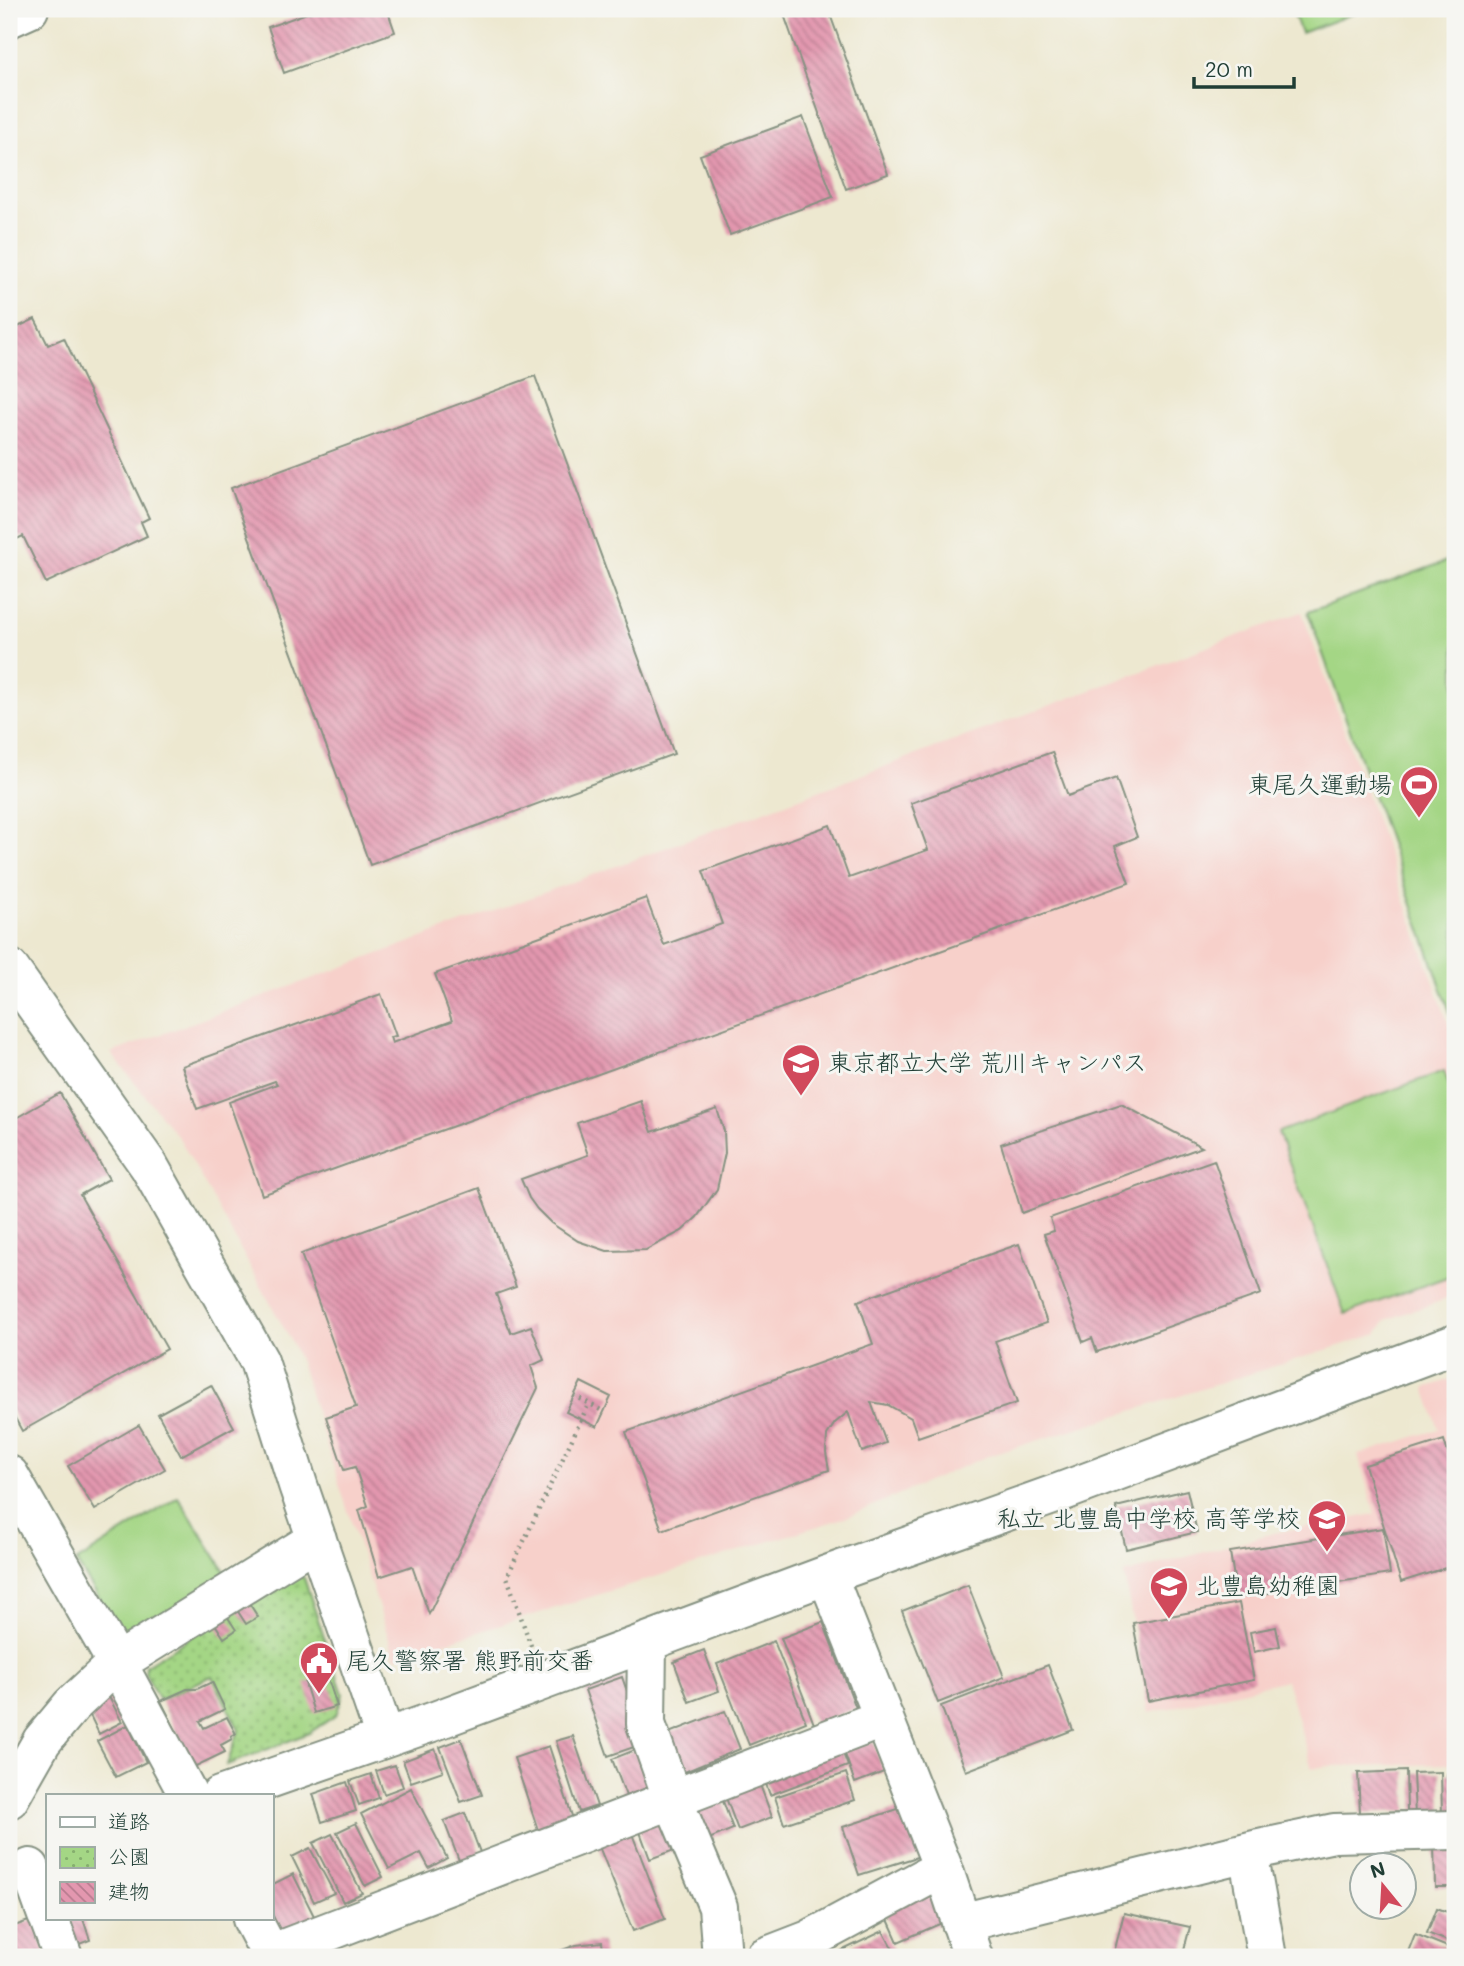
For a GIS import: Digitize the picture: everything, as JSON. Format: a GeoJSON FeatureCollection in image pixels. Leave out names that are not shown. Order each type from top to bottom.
{"type":"FeatureCollection","features":[{"type":"Feature","properties":{"kind":"street"},"geometry":{"type":"LineString","coordinates":[[9,18],[29,9]]}},
{"type":"Feature","properties":{"kind":"street"},"geometry":{"type":"LineString","coordinates":[[9,968],[149,1166],[259,1361],[385,1737]]}},
{"type":"Feature","properties":{"kind":"street"},"geometry":{"type":"LineString","coordinates":[[226,1794],[432,1722],[827,1575],[1061,1492],[1455,1344]]}},
{"type":"Feature","properties":{"kind":"street"},"geometry":{"type":"LineString","coordinates":[[9,1475],[117,1662],[188,1794]]}},
{"type":"Feature","properties":{"kind":"street"},"geometry":{"type":"LineString","coordinates":[[9,1800],[42,1741],[72,1705],[117,1662],[317,1539]]}},
{"type":"Feature","properties":{"kind":"street"},"geometry":{"type":"LineString","coordinates":[[827,1575],[943,1868],[967,1940],[1248,1852],[1334,1833],[1455,1830]]}},
{"type":"Feature","properties":{"kind":"street"},"geometry":{"type":"LineString","coordinates":[[647,1642],[646,1724],[673,1800],[718,1907],[722,1957]]}},
{"type":"Feature","properties":{"kind":"street"},"geometry":{"type":"LineString","coordinates":[[253,1920],[271,1955],[884,1718]]}},
{"type":"Feature","properties":{"kind":"street"},"geometry":{"type":"LineString","coordinates":[[1248,1852],[1267,1957]]}},
{"type":"Feature","properties":{"kind":"street"},"geometry":{"type":"LineString","coordinates":[[765,1957],[809,1940],[943,1868]]}},
{"type":"Feature","properties":{"kind":"street"},"geometry":{"type":"LineString","coordinates":[[29,1869],[46,1912]]}},
{"type":"Feature","properties":{"kind":"street"},"geometry":{"type":"LineString","coordinates":[[49,1920],[63,1957]]}},
{"type":"Feature","properties":{"kind":"path"},"geometry":{"type":"LineString","coordinates":[[574,1395],[604,1412]]}},
{"type":"Feature","properties":{"kind":"path"},"geometry":{"type":"LineString","coordinates":[[532,1650],[507,1577],[589,1404]]}},
{"type":"Feature","properties":{"kind":"shaded area","name":"東京都立大学 荒川キャンパス"},"geometry":{"type":"Polygon","coordinates":[[[1302,612],[1455,1042],[1455,1296],[1386,1320],[1377,1334],[985,1457],[847,1517],[395,1658],[291,1341],[181,1141],[111,1053],[1302,612]]]}},
{"type":"Feature","properties":{"kind":"shaded area","name":"私立 北豊島中学校 高等学校"},"geometry":{"type":"Polygon","coordinates":[[[1455,1378],[1455,1764],[1326,1766],[1312,1769],[1286,1680],[1149,1713],[1124,1574],[1274,1533],[1375,1514],[1358,1455],[1439,1429],[1425,1388],[1455,1378]]]}},
{"type":"Feature","properties":{"kind":"green space"},"geometry":{"type":"Polygon","coordinates":[[[1292,9],[1366,9],[1301,33],[1292,9]]]}},
{"type":"Feature","properties":{"kind":"green space","name":"東尾久運動場"},"geometry":{"type":"Polygon","coordinates":[[[1455,558],[1455,1026],[1308,612],[1455,558]]]}},
{"type":"Feature","properties":{"kind":"green space"},"geometry":{"type":"Polygon","coordinates":[[[1444,1071],[1455,1101],[1455,1274],[1345,1314],[1278,1132],[1444,1071]]]}},
{"type":"Feature","properties":{"kind":"green space"},"geometry":{"type":"Polygon","coordinates":[[[178,1497],[228,1576],[126,1640],[76,1562],[178,1497]]]}},
{"type":"Feature","properties":{"kind":"green space"},"geometry":{"type":"Polygon","coordinates":[[[295,1573],[304,1578],[343,1694],[336,1715],[309,1733],[227,1765],[239,1730],[212,1676],[159,1700],[145,1673],[146,1665],[295,1573]]]}},
{"type":"Feature","properties":{"kind":"building"},"geometry":{"type":"Polygon","coordinates":[[[318,9],[387,9],[395,32],[284,73],[268,27],[318,9]]]}},
{"type":"Feature","properties":{"kind":"building"},"geometry":{"type":"Polygon","coordinates":[[[782,9],[828,9],[888,174],[846,189],[782,9]]]}},
{"type":"Feature","properties":{"kind":"building"},"geometry":{"type":"Polygon","coordinates":[[[803,117],[833,197],[730,235],[700,155],[803,117]]]}},
{"type":"Feature","properties":{"kind":"building"},"geometry":{"type":"Polygon","coordinates":[[[35,319],[48,345],[64,338],[149,518],[141,522],[147,536],[46,583],[23,536],[17,539],[9,522],[9,331],[35,319]]]}},
{"type":"Feature","properties":{"kind":"building"},"geometry":{"type":"Polygon","coordinates":[[[535,376],[674,754],[370,865],[231,488],[535,376]]]}},
{"type":"Feature","properties":{"kind":"building"},"geometry":{"type":"Polygon","coordinates":[[[1052,752],[1068,796],[1116,778],[1137,837],[1115,846],[1129,883],[262,1195],[229,1102],[277,1084],[275,1081],[197,1109],[182,1066],[381,994],[396,1036],[390,1037],[392,1043],[452,1021],[435,974],[646,898],[664,945],[722,924],[703,871],[830,825],[849,878],[928,850],[911,803],[1052,752]]]}},
{"type":"Feature","properties":{"kind":"building"},"geometry":{"type":"Polygon","coordinates":[[[60,1093],[109,1179],[80,1195],[167,1349],[22,1431],[9,1407],[9,1122],[60,1093]]]}},
{"type":"Feature","properties":{"kind":"building"},"geometry":{"type":"Polygon","coordinates":[[[641,1101],[652,1132],[717,1109],[724,1131],[725,1153],[717,1189],[697,1217],[682,1231],[646,1250],[607,1251],[578,1241],[551,1223],[529,1198],[521,1179],[588,1155],[577,1123],[641,1101]]]}},
{"type":"Feature","properties":{"kind":"building"},"geometry":{"type":"Polygon","coordinates":[[[1121,1104],[1202,1147],[1022,1213],[1001,1144],[1121,1104]]]}},
{"type":"Feature","properties":{"kind":"building"},"geometry":{"type":"Polygon","coordinates":[[[1214,1160],[1261,1294],[1097,1352],[1092,1338],[1083,1342],[1044,1234],[1054,1231],[1050,1218],[1214,1160]]]}},
{"type":"Feature","properties":{"kind":"building"},"geometry":{"type":"Polygon","coordinates":[[[479,1188],[516,1287],[496,1294],[511,1333],[531,1326],[544,1360],[531,1366],[538,1388],[429,1614],[412,1566],[379,1577],[359,1510],[368,1506],[355,1467],[344,1470],[326,1417],[356,1407],[301,1254],[479,1188]]]}},
{"type":"Feature","properties":{"kind":"building"},"geometry":{"type":"Polygon","coordinates":[[[1019,1244],[1047,1323],[995,1341],[1017,1403],[918,1437],[911,1418],[888,1405],[871,1402],[886,1443],[862,1452],[848,1412],[835,1423],[827,1435],[829,1470],[662,1530],[626,1432],[873,1344],[858,1301],[1019,1244]]]}},
{"type":"Feature","properties":{"kind":"building"},"geometry":{"type":"Polygon","coordinates":[[[581,1382],[611,1397],[597,1427],[566,1412],[581,1382]]]}},
{"type":"Feature","properties":{"kind":"building"},"geometry":{"type":"Polygon","coordinates":[[[211,1385],[234,1427],[181,1456],[158,1414],[211,1385]]]}},
{"type":"Feature","properties":{"kind":"building"},"geometry":{"type":"Polygon","coordinates":[[[139,1425],[165,1469],[95,1510],[68,1466],[139,1425]]]}},
{"type":"Feature","properties":{"kind":"building"},"geometry":{"type":"Polygon","coordinates":[[[1444,1440],[1455,1477],[1455,1565],[1401,1582],[1365,1465],[1444,1440]]]}},
{"type":"Feature","properties":{"kind":"building"},"geometry":{"type":"Polygon","coordinates":[[[1187,1490],[1197,1532],[1126,1549],[1116,1507],[1187,1490]]]}},
{"type":"Feature","properties":{"kind":"building"},"geometry":{"type":"Polygon","coordinates":[[[1383,1528],[1390,1574],[1237,1598],[1230,1552],[1383,1528]]]}},
{"type":"Feature","properties":{"kind":"building"},"geometry":{"type":"Polygon","coordinates":[[[968,1585],[1004,1677],[938,1703],[902,1611],[968,1585]]]}},
{"type":"Feature","properties":{"kind":"building"},"geometry":{"type":"Polygon","coordinates":[[[249,1603],[258,1617],[246,1624],[237,1610],[249,1603]]]}},
{"type":"Feature","properties":{"kind":"building"},"geometry":{"type":"Polygon","coordinates":[[[1239,1603],[1254,1680],[1148,1701],[1133,1623],[1239,1603]]]}},
{"type":"Feature","properties":{"kind":"building"},"geometry":{"type":"Polygon","coordinates":[[[227,1616],[236,1630],[224,1638],[215,1624],[227,1616]]]}},
{"type":"Feature","properties":{"kind":"building"},"geometry":{"type":"Polygon","coordinates":[[[823,1622],[856,1708],[814,1724],[781,1638],[823,1622]]]}},
{"type":"Feature","properties":{"kind":"building"},"geometry":{"type":"Polygon","coordinates":[[[1276,1627],[1280,1646],[1254,1652],[1250,1632],[1276,1627]]]}},
{"type":"Feature","properties":{"kind":"building"},"geometry":{"type":"Polygon","coordinates":[[[774,1641],[806,1722],[749,1745],[717,1664],[774,1641]]]}},
{"type":"Feature","properties":{"kind":"building"},"geometry":{"type":"Polygon","coordinates":[[[704,1650],[719,1691],[689,1702],[674,1662],[704,1650]]]}},
{"type":"Feature","properties":{"kind":"building"},"geometry":{"type":"Polygon","coordinates":[[[1048,1665],[1073,1730],[966,1771],[941,1706],[1048,1665]]]}},
{"type":"Feature","properties":{"kind":"building"},"geometry":{"type":"Polygon","coordinates":[[[327,1676],[337,1706],[314,1713],[305,1683],[327,1676]]]}},
{"type":"Feature","properties":{"kind":"building"},"geometry":{"type":"Polygon","coordinates":[[[622,1677],[631,1703],[626,1704],[640,1745],[608,1756],[585,1690],[622,1677]]]}},
{"type":"Feature","properties":{"kind":"building"},"geometry":{"type":"Polygon","coordinates":[[[212,1682],[225,1709],[200,1721],[204,1728],[227,1717],[236,1734],[221,1745],[225,1752],[194,1767],[161,1701],[187,1689],[197,1689],[212,1682]]]}},
{"type":"Feature","properties":{"kind":"building"},"geometry":{"type":"Polygon","coordinates":[[[108,1695],[122,1722],[99,1734],[86,1707],[108,1695]]]}},
{"type":"Feature","properties":{"kind":"building"},"geometry":{"type":"Polygon","coordinates":[[[725,1711],[740,1749],[682,1773],[666,1734],[725,1711]]]}},
{"type":"Feature","properties":{"kind":"building"},"geometry":{"type":"Polygon","coordinates":[[[128,1725],[146,1762],[116,1777],[97,1741],[128,1725]]]}},
{"type":"Feature","properties":{"kind":"building"},"geometry":{"type":"Polygon","coordinates":[[[573,1736],[597,1806],[579,1812],[556,1741],[573,1736]]]}},
{"type":"Feature","properties":{"kind":"building"},"geometry":{"type":"Polygon","coordinates":[[[461,1739],[482,1795],[461,1802],[440,1747],[461,1739]]]}},
{"type":"Feature","properties":{"kind":"building"},"geometry":{"type":"Polygon","coordinates":[[[838,1741],[848,1766],[770,1795],[761,1770],[838,1741]]]}},
{"type":"Feature","properties":{"kind":"building"},"geometry":{"type":"Polygon","coordinates":[[[873,1741],[884,1772],[855,1783],[844,1751],[873,1741]]]}},
{"type":"Feature","properties":{"kind":"building"},"geometry":{"type":"Polygon","coordinates":[[[549,1746],[573,1819],[538,1830],[514,1758],[549,1746]]]}},
{"type":"Feature","properties":{"kind":"building"},"geometry":{"type":"Polygon","coordinates":[[[640,1748],[653,1786],[626,1796],[612,1759],[640,1748]]]}},
{"type":"Feature","properties":{"kind":"building"},"geometry":{"type":"Polygon","coordinates":[[[435,1749],[443,1771],[411,1782],[403,1761],[435,1749]]]}},
{"type":"Feature","properties":{"kind":"building"},"geometry":{"type":"Polygon","coordinates":[[[395,1765],[403,1787],[384,1794],[376,1771],[395,1765]]]}},
{"type":"Feature","properties":{"kind":"building"},"geometry":{"type":"Polygon","coordinates":[[[1406,1771],[1407,1811],[1360,1813],[1358,1773],[1406,1771]]]}},
{"type":"Feature","properties":{"kind":"building"},"geometry":{"type":"Polygon","coordinates":[[[1441,1772],[1442,1815],[1415,1816],[1413,1773],[1441,1772]]]}},
{"type":"Feature","properties":{"kind":"building"},"geometry":{"type":"Polygon","coordinates":[[[846,1773],[855,1800],[784,1824],[775,1797],[846,1773]]]}},
{"type":"Feature","properties":{"kind":"building"},"geometry":{"type":"Polygon","coordinates":[[[1455,1773],[1455,1816],[1449,1816],[1447,1774],[1455,1773]]]}},
{"type":"Feature","properties":{"kind":"building"},"geometry":{"type":"Polygon","coordinates":[[[371,1774],[379,1798],[359,1805],[350,1781],[371,1774]]]}},
{"type":"Feature","properties":{"kind":"building"},"geometry":{"type":"Polygon","coordinates":[[[756,1774],[772,1817],[738,1830],[722,1787],[756,1774]]]}},
{"type":"Feature","properties":{"kind":"building"},"geometry":{"type":"Polygon","coordinates":[[[347,1782],[356,1811],[322,1822],[313,1794],[347,1782]]]}},
{"type":"Feature","properties":{"kind":"building"},"geometry":{"type":"Polygon","coordinates":[[[411,1788],[447,1858],[429,1868],[421,1853],[389,1869],[361,1814],[411,1788]]]}},
{"type":"Feature","properties":{"kind":"building"},"geometry":{"type":"Polygon","coordinates":[[[719,1790],[733,1829],[702,1842],[687,1803],[719,1790]]]}},
{"type":"Feature","properties":{"kind":"building"},"geometry":{"type":"Polygon","coordinates":[[[904,1807],[920,1856],[859,1875],[843,1827],[904,1807]]]}},
{"type":"Feature","properties":{"kind":"building"},"geometry":{"type":"Polygon","coordinates":[[[666,1809],[680,1848],[650,1859],[636,1821],[666,1809]]]}},
{"type":"Feature","properties":{"kind":"building"},"geometry":{"type":"Polygon","coordinates":[[[465,1813],[481,1855],[460,1863],[444,1821],[465,1813]]]}},
{"type":"Feature","properties":{"kind":"building"},"geometry":{"type":"Polygon","coordinates":[[[356,1823],[383,1877],[365,1886],[337,1832],[356,1823]]]}},
{"type":"Feature","properties":{"kind":"building"},"geometry":{"type":"Polygon","coordinates":[[[629,1826],[665,1919],[633,1931],[596,1839],[629,1826]]]}},
{"type":"Feature","properties":{"kind":"building"},"geometry":{"type":"Polygon","coordinates":[[[332,1834],[362,1893],[343,1902],[313,1843],[332,1834]]]}},
{"type":"Feature","properties":{"kind":"building"},"geometry":{"type":"Polygon","coordinates":[[[1434,1843],[1455,1843],[1455,1887],[1435,1887],[1434,1843]]]}},
{"type":"Feature","properties":{"kind":"building"},"geometry":{"type":"Polygon","coordinates":[[[310,1848],[334,1893],[314,1902],[292,1857],[310,1848]]]}},
{"type":"Feature","properties":{"kind":"building"},"geometry":{"type":"Polygon","coordinates":[[[293,1874],[317,1922],[280,1941],[271,1920],[273,1884],[293,1874]]]}},
{"type":"Feature","properties":{"kind":"building"},"geometry":{"type":"Polygon","coordinates":[[[933,1884],[949,1920],[898,1942],[882,1906],[933,1884]]]}},
{"type":"Feature","properties":{"kind":"building"},"geometry":{"type":"Polygon","coordinates":[[[1437,1908],[1455,1915],[1455,1944],[1427,1933],[1437,1908]]]}},
{"type":"Feature","properties":{"kind":"building"},"geometry":{"type":"Polygon","coordinates":[[[1124,1913],[1190,1927],[1182,1957],[1113,1957],[1124,1913]]]}},
{"type":"Feature","properties":{"kind":"building"},"geometry":{"type":"Polygon","coordinates":[[[34,1919],[47,1957],[9,1957],[9,1928],[34,1919]]]}},
{"type":"Feature","properties":{"kind":"building"},"geometry":{"type":"Polygon","coordinates":[[[56,1920],[83,1920],[90,1940],[66,1949],[56,1920]]]}},
{"type":"Feature","properties":{"kind":"building"},"geometry":{"type":"Polygon","coordinates":[[[883,1931],[897,1957],[844,1957],[841,1951],[883,1931]]]}},
{"type":"Feature","properties":{"kind":"building"},"geometry":{"type":"Polygon","coordinates":[[[1415,1934],[1455,1950],[1455,1957],[1406,1957],[1415,1934]]]}},
{"type":"Feature","properties":{"kind":"building"},"geometry":{"type":"Polygon","coordinates":[[[602,1942],[604,1957],[543,1957],[576,1945],[602,1942]]]}},
{"type":"Feature","properties":{"kind":"place","name":"東尾久運動場"},"geometry":{"type":"Point","coordinates":[1419,819]}},
{"type":"Feature","properties":{"kind":"place","name":"東京都立大学 荒川キャンパス"},"geometry":{"type":"Point","coordinates":[801,1097]}},
{"type":"Feature","properties":{"kind":"place","name":"私立 北豊島中学校 高等学校"},"geometry":{"type":"Point","coordinates":[1327,1553]}},
{"type":"Feature","properties":{"kind":"place","name":"北豊島幼稚園"},"geometry":{"type":"Point","coordinates":[1169,1620]}},
{"type":"Feature","properties":{"kind":"place","name":"尾久警察署 熊野前交番"},"geometry":{"type":"Point","coordinates":[319,1695]}}]}
